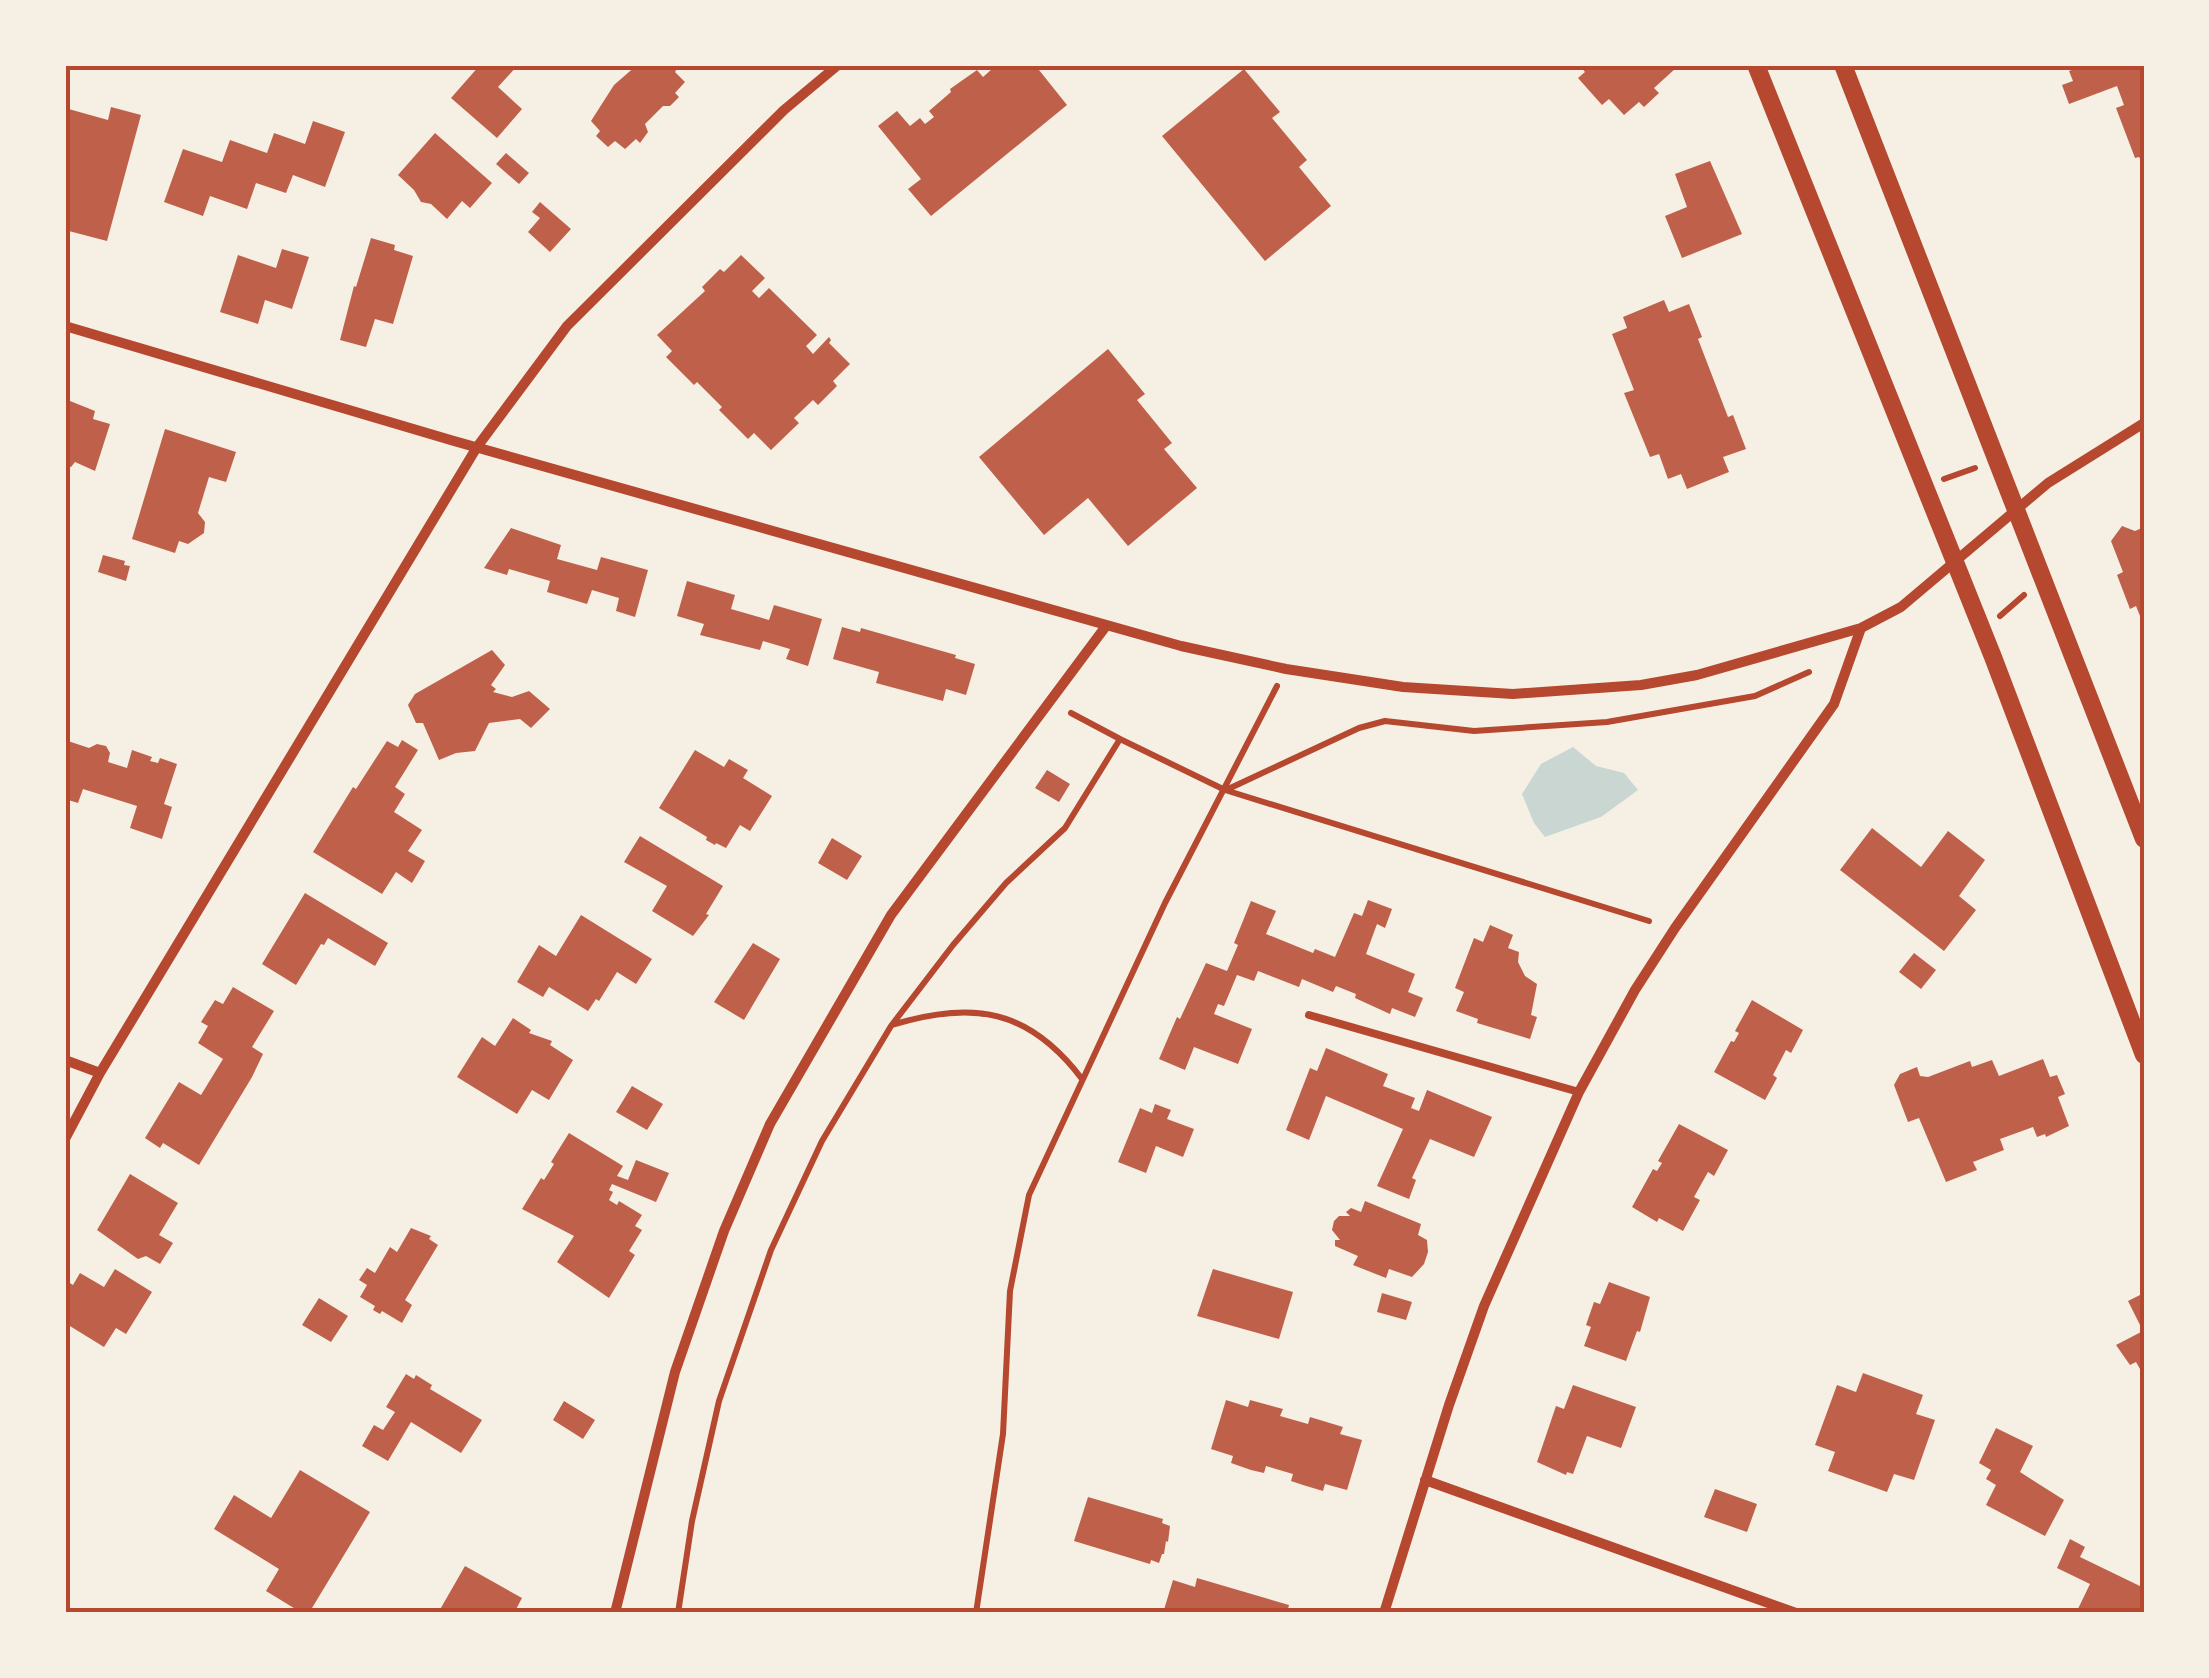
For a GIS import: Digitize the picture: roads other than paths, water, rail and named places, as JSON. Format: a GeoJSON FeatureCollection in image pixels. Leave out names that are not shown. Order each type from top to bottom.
{"type":"FeatureCollection","features":[{"type":"Feature","properties":{"kind":"street"},"geometry":{"type":"LineString","coordinates":[[65,1139],[100,1072],[477,447],[568,326],[784,110],[838,65]]}},
{"type":"Feature","properties":{"kind":"street"},"geometry":{"type":"LineString","coordinates":[[1756,65],[1955,561],[2144,1054]]}},
{"type":"Feature","properties":{"kind":"street"},"geometry":{"type":"LineString","coordinates":[[1843,65],[2144,839]]}},
{"type":"Feature","properties":{"kind":"street"},"geometry":{"type":"LineString","coordinates":[[65,326],[1106,626],[1286,669],[1403,687],[1532,693],[1642,684],[1697,674],[1861,628],[1901,607],[2048,483],[2144,423]]}},
{"type":"Feature","properties":{"kind":"street"},"geometry":{"type":"LineString","coordinates":[[615,1613],[675,1372],[724,1231],[770,1124],[891,915],[1106,626]]}},
{"type":"Feature","properties":{"kind":"street"},"geometry":{"type":"LineString","coordinates":[[1384,1613],[1484,1306],[1579,1092],[1675,928],[1834,704],[1861,628]]}},
{"type":"Feature","properties":{"kind":"street"},"geometry":{"type":"LineString","coordinates":[[65,1060],[100,1072]]}},
{"type":"Feature","properties":{"kind":"street"},"geometry":{"type":"LineString","coordinates":[[1425,1480],[1796,1613]]}},
{"type":"Feature","properties":{"kind":"lane"},"geometry":{"type":"LineString","coordinates":[[1309,1015],[1579,1092]]}}]}
